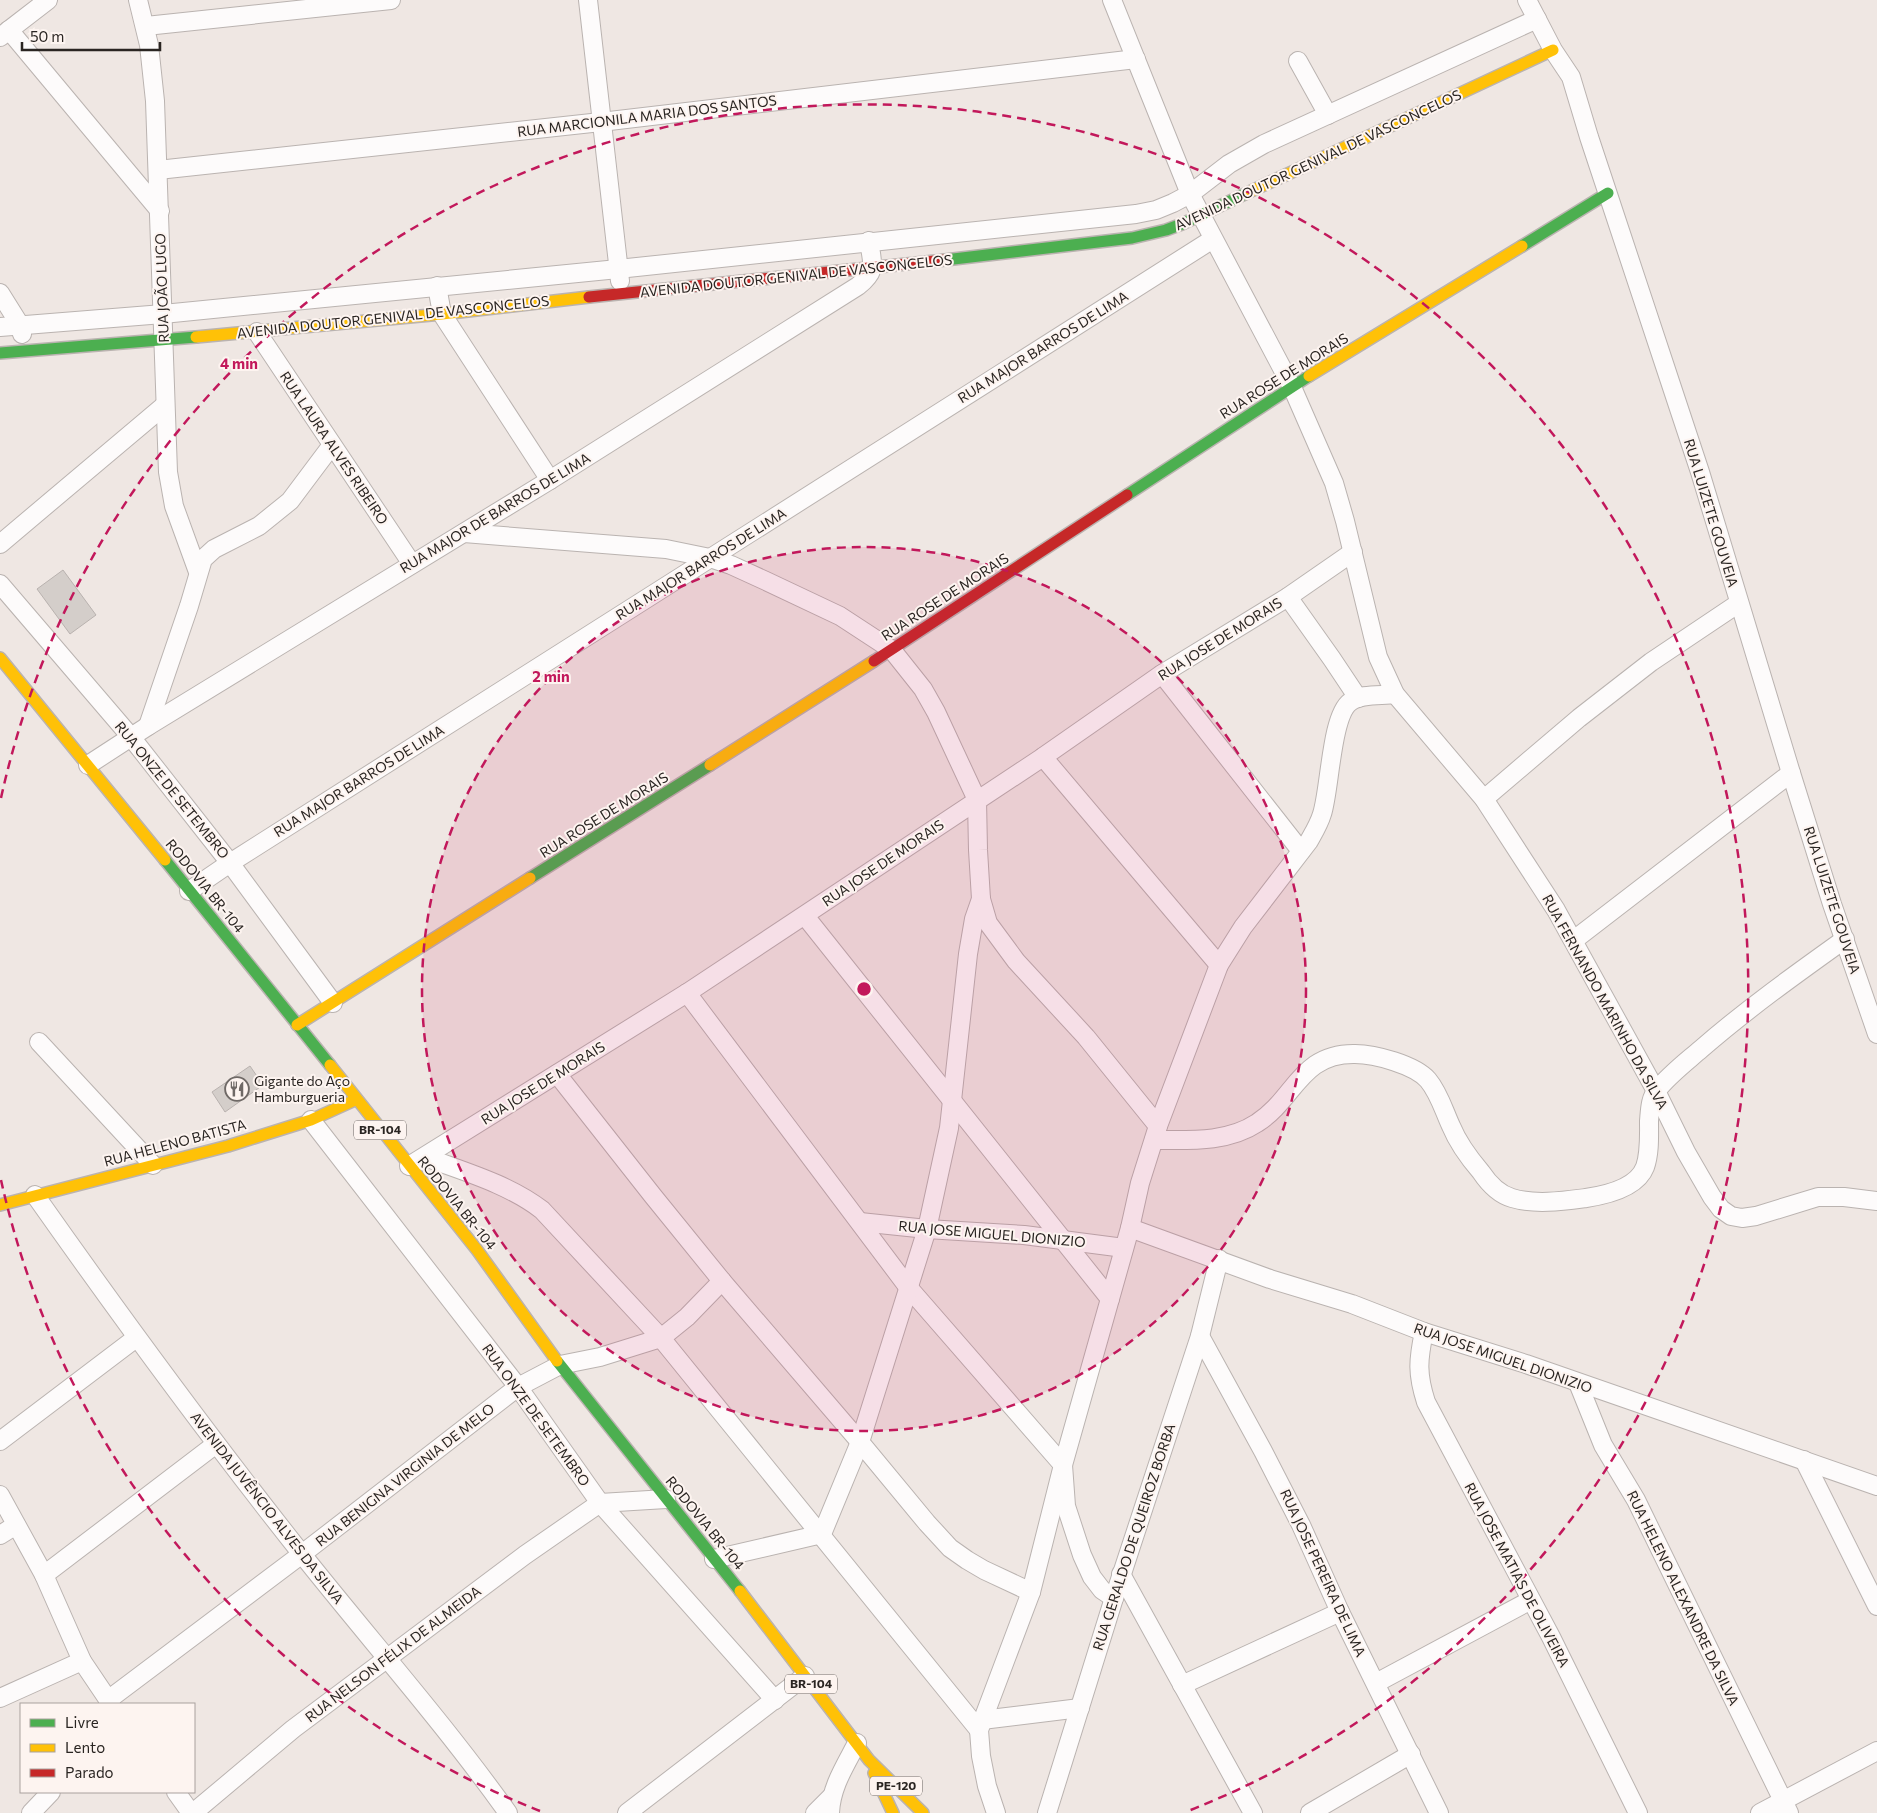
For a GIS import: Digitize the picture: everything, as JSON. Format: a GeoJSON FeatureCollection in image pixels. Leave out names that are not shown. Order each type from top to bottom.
{"type":"FeatureCollection","features":[{"type":"Feature","properties":{"kind":"main road","name":"AVENIDA DOUTOR GENIVAL DE VASCONCELOS"},"geometry":{"type":"LineString","coordinates":[[0,353],[257,332],[442,314],[873,269],[1132,238],[1166,230],[1553,50]]}},
{"type":"Feature","properties":{"kind":"main road","name":"RUA ROSE DE MORAIS"},"geometry":{"type":"LineString","coordinates":[[297,1025],[892,650],[1292,387],[1608,193]]}},
{"type":"Feature","properties":{"kind":"main road","name":"RODOVIA BR-104"},"geometry":{"type":"LineString","coordinates":[[0,658],[88,765],[476,1250],[560,1365],[805,1676]]}},
{"type":"Feature","properties":{"kind":"main road","name":"RUA HELENO BATISTA"},"geometry":{"type":"LineString","coordinates":[[0,1205],[228,1146],[311,1120],[355,1100]]}},
{"type":"Feature","properties":{"kind":"main road","name":"BR-104"},"geometry":{"type":"LineString","coordinates":[[805,1676],[868,1760],[893,1813]]}},
{"type":"Feature","properties":{"kind":"main road","name":"PE-120"},"geometry":{"type":"LineString","coordinates":[[868,1760],[923,1813]]}},
{"type":"Feature","properties":{"kind":"street"},"geometry":{"type":"LineString","coordinates":[[48,0],[5,34],[160,211]]}},
{"type":"Feature","properties":{"kind":"street","name":"RUA JOÃO LUGO"},"geometry":{"type":"LineString","coordinates":[[138,0],[146,26],[155,101],[168,472],[170,490],[181,530],[198,572]]}},
{"type":"Feature","properties":{"kind":"street"},"geometry":{"type":"LineString","coordinates":[[146,26],[391,0]]}},
{"type":"Feature","properties":{"kind":"street"},"geometry":{"type":"LineString","coordinates":[[588,0],[621,294]]}},
{"type":"Feature","properties":{"kind":"street","name":"RUA FERNANDO MARINHO DA SILVA"},"geometry":{"type":"LineString","coordinates":[[1112,0],[1190,194],[1292,387],[1334,483],[1353,552],[1378,657],[1395,694],[1484,799],[1574,940],[1656,1091],[1686,1152],[1712,1197],[1721,1209],[1731,1216],[1742,1218],[1756,1216],[1818,1197],[1844,1197],[1877,1201]]}},
{"type":"Feature","properties":{"kind":"street","name":"RUA LUIZETE GOUVEIA"},"geometry":{"type":"LineString","coordinates":[[1528,0],[1553,50],[1571,77],[1700,472],[1790,773],[1877,1034]]}},
{"type":"Feature","properties":{"kind":"street","name":"AVENIDA DOUTOR GENIVAL DE VASCONCELOS"},"geometry":{"type":"LineString","coordinates":[[0,327],[163,314],[618,270],[869,241],[1136,214],[1156,210],[1190,194],[1210,177],[1250,152],[1537,19]]}},
{"type":"Feature","properties":{"kind":"street","name":"RUA MARCIONILA MARIA DOS SANTOS"},"geometry":{"type":"LineString","coordinates":[[158,170],[601,122],[1136,60]]}},
{"type":"Feature","properties":{"kind":"street"},"geometry":{"type":"LineString","coordinates":[[1298,60],[1328,115]]}},
{"type":"Feature","properties":{"kind":"street","name":"RUA MAJOR BARROS DE LIMA"},"geometry":{"type":"LineString","coordinates":[[189,891],[230,863],[1213,239]]}},
{"type":"Feature","properties":{"kind":"street"},"geometry":{"type":"LineString","coordinates":[[869,241],[873,269]]}},
{"type":"Feature","properties":{"kind":"street","name":"RUA MAJOR DE BARROS DE LIMA"},"geometry":{"type":"LineString","coordinates":[[88,765],[131,736],[550,480],[858,286],[871,275],[873,269]]}},
{"type":"Feature","properties":{"kind":"street"},"geometry":{"type":"LineString","coordinates":[[437,286],[442,314],[550,480]]}},
{"type":"Feature","properties":{"kind":"street"},"geometry":{"type":"LineString","coordinates":[[0,293],[20,326],[26,350]]}},
{"type":"Feature","properties":{"kind":"street","name":"RUA LAURA ALVES RIBEIRO"},"geometry":{"type":"LineString","coordinates":[[257,332],[412,564]]}},
{"type":"Feature","properties":{"kind":"street"},"geometry":{"type":"LineString","coordinates":[[0,544],[165,405]]}},
{"type":"Feature","properties":{"kind":"street"},"geometry":{"type":"LineString","coordinates":[[148,726],[203,559],[208,554],[259,526],[290,501],[332,445]]}},
{"type":"Feature","properties":{"kind":"street"},"geometry":{"type":"LineString","coordinates":[[464,533],[666,550],[710,558],[766,580],[840,616],[892,650],[923,689],[936,712],[977,800],[978,850],[982,899],[988,923],[1004,947],[1086,1037],[1156,1133],[1213,1138],[1241,1131],[1258,1123],[1266,1116],[1304,1074],[1317,1063],[1334,1056],[1358,1054],[1395,1062],[1410,1068],[1427,1079],[1434,1088],[1458,1141],[1497,1191],[1512,1198],[1529,1201],[1598,1196],[1623,1187],[1642,1171],[1647,1159],[1650,1109],[1656,1091],[1713,1038],[1845,939]]}},
{"type":"Feature","properties":{"kind":"street","name":"RUA JOSE DE MORAIS"},"geometry":{"type":"LineString","coordinates":[[408,1166],[687,993],[1043,757],[1162,674],[1288,597],[1353,552]]}},
{"type":"Feature","properties":{"kind":"street","name":"RUA ONZE DE SETEMBRO"},"geometry":{"type":"LineString","coordinates":[[0,584],[131,736],[230,863],[334,1003]]}},
{"type":"Feature","properties":{"kind":"street"},"geometry":{"type":"LineString","coordinates":[[1288,597],[1358,698]]}},
{"type":"Feature","properties":{"kind":"street"},"geometry":{"type":"LineString","coordinates":[[1484,799],[1579,718],[1651,662],[1739,603]]}},
{"type":"Feature","properties":{"kind":"street"},"geometry":{"type":"LineString","coordinates":[[1162,674],[1301,851]]}},
{"type":"Feature","properties":{"kind":"street"},"geometry":{"type":"LineString","coordinates":[[996,1813],[981,1756],[980,1725],[1031,1592],[1063,1465],[1130,1228],[1140,1183],[1156,1133],[1219,965],[1243,927],[1317,827],[1322,813],[1335,742],[1344,711],[1349,702],[1358,698],[1395,694]]}},
{"type":"Feature","properties":{"kind":"street"},"geometry":{"type":"LineString","coordinates":[[1043,757],[1219,965]]}},
{"type":"Feature","properties":{"kind":"street"},"geometry":{"type":"LineString","coordinates":[[1574,940],[1790,773]]}},
{"type":"Feature","properties":{"kind":"street"},"geometry":{"type":"LineString","coordinates":[[822,1534],[860,1442],[927,1229],[949,1128],[968,954],[974,919],[982,899]]}},
{"type":"Feature","properties":{"kind":"street"},"geometry":{"type":"LineString","coordinates":[[805,916],[1110,1299]]}},
{"type":"Feature","properties":{"kind":"street"},"geometry":{"type":"LineString","coordinates":[[687,993],[908,1286],[1063,1465],[1066,1506],[1082,1556],[1092,1577],[1102,1590],[1114,1598]]}},
{"type":"Feature","properties":{"kind":"street"},"geometry":{"type":"LineString","coordinates":[[39,1042],[153,1165]]}},
{"type":"Feature","properties":{"kind":"street"},"geometry":{"type":"LineString","coordinates":[[557,1074],[722,1280],[927,1523],[950,1548],[984,1570],[1031,1592]]}},
{"type":"Feature","properties":{"kind":"street","name":"RUA ONZE DE SETEMBRO"},"geometry":{"type":"LineString","coordinates":[[311,1120],[518,1387],[600,1503],[775,1700]]}},
{"type":"Feature","properties":{"kind":"street"},"geometry":{"type":"LineString","coordinates":[[425,1157],[508,1188],[542,1210],[661,1338],[980,1725]]}},
{"type":"Feature","properties":{"kind":"street","name":"AVENIDA JUVÊNCIO ALVES DA SILVA"},"geometry":{"type":"LineString","coordinates":[[35,1195],[136,1338],[216,1444],[302,1554],[456,1743],[508,1813]]}},
{"type":"Feature","properties":{"kind":"street","name":"RUA JOSE MIGUEL DIONIZIO"},"geometry":{"type":"LineString","coordinates":[[860,1222],[927,1229],[983,1231],[1124,1248]]}},
{"type":"Feature","properties":{"kind":"street","name":"RUA JOSE MIGUEL DIONIZIO"},"geometry":{"type":"LineString","coordinates":[[1130,1228],[1270,1279],[1352,1304],[1424,1332],[1526,1364],[1877,1486]]}},
{"type":"Feature","properties":{"kind":"street","name":"RUA GERALDO DE QUEIROZ BORBA"},"geometry":{"type":"LineString","coordinates":[[1046,1813],[1121,1574],[1200,1336],[1219,1259]]}},
{"type":"Feature","properties":{"kind":"street"},"geometry":{"type":"LineString","coordinates":[[661,1338],[687,1317],[722,1280]]}},
{"type":"Feature","properties":{"kind":"street","name":"RUA JOSE MATIAS DE OLIVEIRA"},"geometry":{"type":"LineString","coordinates":[[1424,1332],[1418,1368],[1426,1402],[1531,1600],[1638,1813]]}},
{"type":"Feature","properties":{"kind":"street","name":"RUA JOSE PEREIRA DE LIMA"},"geometry":{"type":"LineString","coordinates":[[1200,1336],[1281,1484],[1340,1612],[1439,1813]]}},
{"type":"Feature","properties":{"kind":"street"},"geometry":{"type":"LineString","coordinates":[[0,1440],[136,1338]]}},
{"type":"Feature","properties":{"kind":"street","name":"RUA BENIGNA VIRGINIA DE MELO"},"geometry":{"type":"LineString","coordinates":[[110,1702],[518,1387],[560,1365],[608,1354],[661,1338]]}},
{"type":"Feature","properties":{"kind":"street","name":"RUA HELENO ALEXANDRE DA SILVA"},"geometry":{"type":"LineString","coordinates":[[1578,1383],[1603,1445],[1636,1500],[1786,1807]]}},
{"type":"Feature","properties":{"kind":"street"},"geometry":{"type":"LineString","coordinates":[[44,1575],[216,1444]]}},
{"type":"Feature","properties":{"kind":"street"},"geometry":{"type":"LineString","coordinates":[[1804,1460],[1877,1606]]}},
{"type":"Feature","properties":{"kind":"street"},"geometry":{"type":"LineString","coordinates":[[0,1495],[44,1575],[82,1661],[110,1702]]}},
{"type":"Feature","properties":{"kind":"street"},"geometry":{"type":"LineString","coordinates":[[600,1503],[666,1499]]}},
{"type":"Feature","properties":{"kind":"street","name":"RUA NELSON FÉLIX DE ALMEIDA"},"geometry":{"type":"LineString","coordinates":[[192,1813],[293,1729],[525,1555],[600,1503]]}},
{"type":"Feature","properties":{"kind":"street"},"geometry":{"type":"LineString","coordinates":[[0,1536],[16,1526]]}},
{"type":"Feature","properties":{"kind":"street"},"geometry":{"type":"LineString","coordinates":[[714,1559],[822,1534]]}},
{"type":"Feature","properties":{"kind":"street"},"geometry":{"type":"LineString","coordinates":[[1121,1574],[1253,1813]]}},
{"type":"Feature","properties":{"kind":"street"},"geometry":{"type":"LineString","coordinates":[[1376,1683],[1531,1600]]}},
{"type":"Feature","properties":{"kind":"street"},"geometry":{"type":"LineString","coordinates":[[1182,1685],[1340,1612]]}},
{"type":"Feature","properties":{"kind":"street"},"geometry":{"type":"LineString","coordinates":[[0,1698],[82,1661]]}},
{"type":"Feature","properties":{"kind":"street"},"geometry":{"type":"LineString","coordinates":[[627,1813],[805,1676]]}},
{"type":"Feature","properties":{"kind":"street"},"geometry":{"type":"LineString","coordinates":[[980,1725],[1080,1708]]}},
{"type":"Feature","properties":{"kind":"street"},"geometry":{"type":"LineString","coordinates":[[815,1813],[831,1805],[836,1782],[857,1743]]}},
{"type":"Feature","properties":{"kind":"street"},"geometry":{"type":"LineString","coordinates":[[1760,1813],[1786,1807],[1877,1751]]}},
{"type":"Feature","properties":{"kind":"street"},"geometry":{"type":"LineString","coordinates":[[1310,1813],[1411,1754]]}},
{"type":"Feature","properties":{"kind":"street"},"geometry":{"type":"LineString","coordinates":[[31,1813],[50,1793]]}},
{"type":"Feature","properties":{"kind":"street"},"geometry":{"type":"LineString","coordinates":[[177,1793],[192,1813]]}},
{"type":"Feature","properties":{"kind":"building"},"geometry":{"type":"Polygon","coordinates":[[[63,570],[96,615],[70,634],[37,589],[63,570]]]}},
{"type":"Feature","properties":{"kind":"building","name":"Gigante do Aço Hamburgueria"},"geometry":{"type":"Polygon","coordinates":[[[250,1066],[263,1085],[225,1112],[212,1092],[250,1066]]]}},
{"type":"Feature","properties":{"kind":"traffic: fast"},"geometry":{"type":"LineString","coordinates":[[945,260],[1132,238],[1182,224],[1247,193]]}},
{"type":"Feature","properties":{"kind":"traffic: fast"},"geometry":{"type":"LineString","coordinates":[[1522,246],[1608,193]]}},
{"type":"Feature","properties":{"kind":"traffic: fast"},"geometry":{"type":"LineString","coordinates":[[0,353],[196,337]]}},
{"type":"Feature","properties":{"kind":"traffic: fast"},"geometry":{"type":"LineString","coordinates":[[1127,495],[1309,376]]}},
{"type":"Feature","properties":{"kind":"traffic: fast"},"geometry":{"type":"LineString","coordinates":[[530,878],[710,765]]}},
{"type":"Feature","properties":{"kind":"traffic: fast"},"geometry":{"type":"LineString","coordinates":[[165,860],[330,1065]]}},
{"type":"Feature","properties":{"kind":"traffic: fast"},"geometry":{"type":"LineString","coordinates":[[557,1361],[740,1591]]}},
{"type":"Feature","properties":{"kind":"traffic: slow"},"geometry":{"type":"LineString","coordinates":[[1247,193],[1553,50]]}},
{"type":"Feature","properties":{"kind":"traffic: slow"},"geometry":{"type":"LineString","coordinates":[[1309,376],[1522,246]]}},
{"type":"Feature","properties":{"kind":"traffic: slow"},"geometry":{"type":"LineString","coordinates":[[196,337],[442,314],[589,297]]}},
{"type":"Feature","properties":{"kind":"traffic: slow"},"geometry":{"type":"LineString","coordinates":[[0,658],[165,860]]}},
{"type":"Feature","properties":{"kind":"traffic: slow"},"geometry":{"type":"LineString","coordinates":[[710,765],[874,661]]}},
{"type":"Feature","properties":{"kind":"traffic: slow"},"geometry":{"type":"LineString","coordinates":[[297,1025],[530,878]]}},
{"type":"Feature","properties":{"kind":"traffic: slow"},"geometry":{"type":"LineString","coordinates":[[330,1065],[477,1250],[557,1361]]}},
{"type":"Feature","properties":{"kind":"traffic: slow"},"geometry":{"type":"LineString","coordinates":[[0,1205],[228,1146],[311,1120],[355,1100]]}},
{"type":"Feature","properties":{"kind":"traffic: slow"},"geometry":{"type":"LineString","coordinates":[[740,1591],[869,1760],[923,1813]]}},
{"type":"Feature","properties":{"kind":"traffic: slow"},"geometry":{"type":"LineString","coordinates":[[874,1773],[893,1813]]}},
{"type":"Feature","properties":{"kind":"traffic: jam"},"geometry":{"type":"LineString","coordinates":[[589,297],[945,260]]}},
{"type":"Feature","properties":{"kind":"traffic: jam"},"geometry":{"type":"LineString","coordinates":[[874,661],[1127,495]]}},
{"type":"Feature","properties":{"kind":"place","name":"Gigante do Aço Hamburgueria"},"geometry":{"type":"Point","coordinates":[237,1089]}}]}
